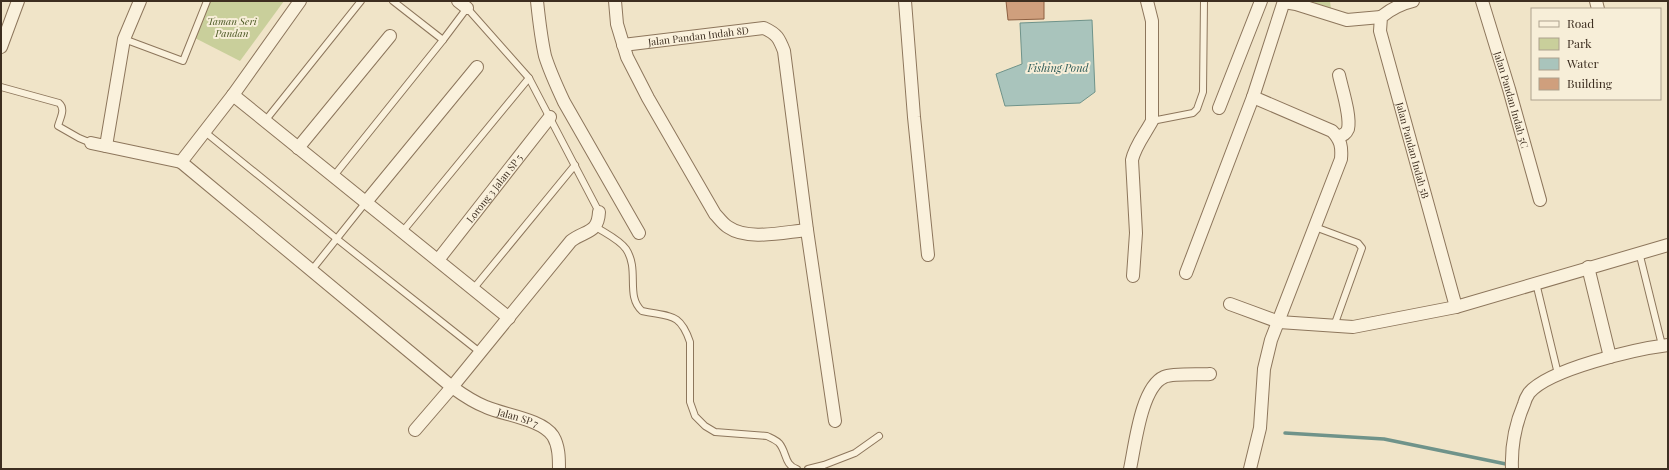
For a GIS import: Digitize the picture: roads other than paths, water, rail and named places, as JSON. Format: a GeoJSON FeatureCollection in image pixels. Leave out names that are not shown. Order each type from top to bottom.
{"type":"FeatureCollection","features":[{"type":"Feature","properties":{"kind":"street"},"geometry":{"type":"LineString","coordinates":[[1,47],[18,1]]}},
{"type":"Feature","properties":{"kind":"street"},"geometry":{"type":"LineString","coordinates":[[106,146],[124,39],[140,1]]}},
{"type":"Feature","properties":{"kind":"street"},"geometry":{"type":"LineString","coordinates":[[91,143],[181,162],[233,95],[300,1]]}},
{"type":"Feature","properties":{"kind":"street"},"geometry":{"type":"LineString","coordinates":[[537,1],[541,34],[546,57],[564,102],[639,233]]}},
{"type":"Feature","properties":{"kind":"street"},"geometry":{"type":"LineString","coordinates":[[615,1],[617,24],[627,57],[648,98],[715,214],[727,227],[739,233],[752,235],[807,230],[835,421]]}},
{"type":"Feature","properties":{"kind":"street"},"geometry":{"type":"LineString","coordinates":[[905,1],[914,117],[928,255]]}},
{"type":"Feature","properties":{"kind":"street"},"geometry":{"type":"LineString","coordinates":[[1133,276],[1136,233],[1132,160],[1134,150],[1152,121],[1152,21],[1147,1]]}},
{"type":"Feature","properties":{"kind":"street"},"geometry":{"type":"LineString","coordinates":[[1219,108],[1261,1]]}},
{"type":"Feature","properties":{"kind":"street"},"geometry":{"type":"LineString","coordinates":[[1186,273],[1253,98],[1284,1],[1347,20],[1381,18],[1390,10],[1401,4],[1413,1]]}},
{"type":"Feature","properties":{"kind":"street","name":"Jalan Pandan Indah 5C"},"geometry":{"type":"LineString","coordinates":[[1482,1],[1509,89],[1540,200]]}},
{"type":"Feature","properties":{"kind":"street","name":"Jalan Pandan Indah 5B"},"geometry":{"type":"LineString","coordinates":[[1381,18],[1380,31],[1388,63],[1456,307]]}},
{"type":"Feature","properties":{"kind":"street","name":"Jalan Pandan Indah 8D"},"geometry":{"type":"LineString","coordinates":[[623,45],[764,28],[774,32],[784,51],[807,230]]}},
{"type":"Feature","properties":{"kind":"street"},"geometry":{"type":"LineString","coordinates":[[298,148],[390,36]]}},
{"type":"Feature","properties":{"kind":"street"},"geometry":{"type":"LineString","coordinates":[[366,202],[477,67]]}},
{"type":"Feature","properties":{"kind":"street"},"geometry":{"type":"LineString","coordinates":[[1338,137],[1344,135],[1348,129],[1348,117],[1339,75]]}},
{"type":"Feature","properties":{"kind":"street"},"geometry":{"type":"LineString","coordinates":[[233,95],[333,177],[474,288],[509,318]]}},
{"type":"Feature","properties":{"kind":"street"},"geometry":{"type":"LineString","coordinates":[[1250,469],[1260,428],[1264,369],[1271,340],[1341,159],[1342,147],[1338,137],[1332,131],[1253,98]]}},
{"type":"Feature","properties":{"kind":"street","name":"Lorong 3 Jalan SP 5"},"geometry":{"type":"LineString","coordinates":[[438,260],[550,118]]}},
{"type":"Feature","properties":{"kind":"street","name":"Jalan SP 7"},"geometry":{"type":"LineString","coordinates":[[181,162],[310,271],[452,387],[476,403],[545,428],[557,445],[559,469]]}},
{"type":"Feature","properties":{"kind":"street"},"geometry":{"type":"LineString","coordinates":[[415,430],[481,353],[571,241],[596,227],[599,221],[599,212]]}},
{"type":"Feature","properties":{"kind":"street"},"geometry":{"type":"LineString","coordinates":[[1230,304],[1279,322],[1353,327],[1456,307],[1588,267],[1668,245]]}},
{"type":"Feature","properties":{"kind":"street"},"geometry":{"type":"LineString","coordinates":[[1588,267],[1610,357]]}},
{"type":"Feature","properties":{"kind":"street"},"geometry":{"type":"LineString","coordinates":[[1512,469],[1514,435],[1528,393],[1542,382],[1558,374],[1610,357],[1665,345]]}},
{"type":"Feature","properties":{"kind":"street"},"geometry":{"type":"LineString","coordinates":[[1130,469],[1145,401],[1151,389],[1158,380],[1166,376],[1210,374]]}},
{"type":"Feature","properties":{"kind":"lane"},"geometry":{"type":"LineString","coordinates":[[124,39],[183,60],[207,1]]}},
{"type":"Feature","properties":{"kind":"lane"},"geometry":{"type":"LineString","coordinates":[[265,121],[361,1]]}},
{"type":"Feature","properties":{"kind":"lane"},"geometry":{"type":"LineString","coordinates":[[394,1],[443,40]]}},
{"type":"Feature","properties":{"kind":"lane"},"geometry":{"type":"LineString","coordinates":[[1152,121],[1193,113],[1197,109],[1203,92],[1204,1]]}},
{"type":"Feature","properties":{"kind":"lane"},"geometry":{"type":"LineString","coordinates":[[333,177],[443,40],[463,4],[529,78],[599,212]]}},
{"type":"Feature","properties":{"kind":"lane"},"geometry":{"type":"LineString","coordinates":[[403,231],[529,78]]}},
{"type":"Feature","properties":{"kind":"lane"},"geometry":{"type":"LineString","coordinates":[[1,87],[59,102],[63,110],[58,126],[91,143]]}},
{"type":"Feature","properties":{"kind":"lane"},"geometry":{"type":"LineString","coordinates":[[205,132],[481,353]]}},
{"type":"Feature","properties":{"kind":"lane"},"geometry":{"type":"LineString","coordinates":[[474,288],[575,165]]}},
{"type":"Feature","properties":{"kind":"lane"},"geometry":{"type":"LineString","coordinates":[[310,271],[366,202]]}},
{"type":"Feature","properties":{"kind":"lane"},"geometry":{"type":"LineString","coordinates":[[596,227],[622,244],[627,250],[633,266],[633,296],[638,308],[642,311],[677,318],[682,323],[690,342],[690,402],[695,416],[705,426],[715,432],[767,436],[771,438],[780,444],[790,465],[797,469]]}},
{"type":"Feature","properties":{"kind":"lane"},"geometry":{"type":"LineString","coordinates":[[1315,227],[1358,242],[1362,248],[1334,326]]}},
{"type":"Feature","properties":{"kind":"lane"},"geometry":{"type":"LineString","coordinates":[[1640,252],[1665,345]]}},
{"type":"Feature","properties":{"kind":"lane"},"geometry":{"type":"LineString","coordinates":[[1536,283],[1558,374]]}},
{"type":"Feature","properties":{"kind":"lane"},"geometry":{"type":"LineString","coordinates":[[808,469],[824,465],[855,453],[879,436]]}},
{"type":"Feature","properties":{"kind":"water","name":"Fishing Pond"},"geometry":{"type":"Polygon","coordinates":[[[1092,20],[1095,92],[1080,103],[1005,106],[996,74],[1022,64],[1020,23],[1092,20]]]}},
{"type":"Feature","properties":{"kind":"waterway"},"geometry":{"type":"LineString","coordinates":[[1285,433],[1384,439],[1506,464]]}},
{"type":"Feature","properties":{"kind":"park label","name":"Taman Seri Pandan"},"geometry":{"type":"Point","coordinates":[232,26]}}]}
